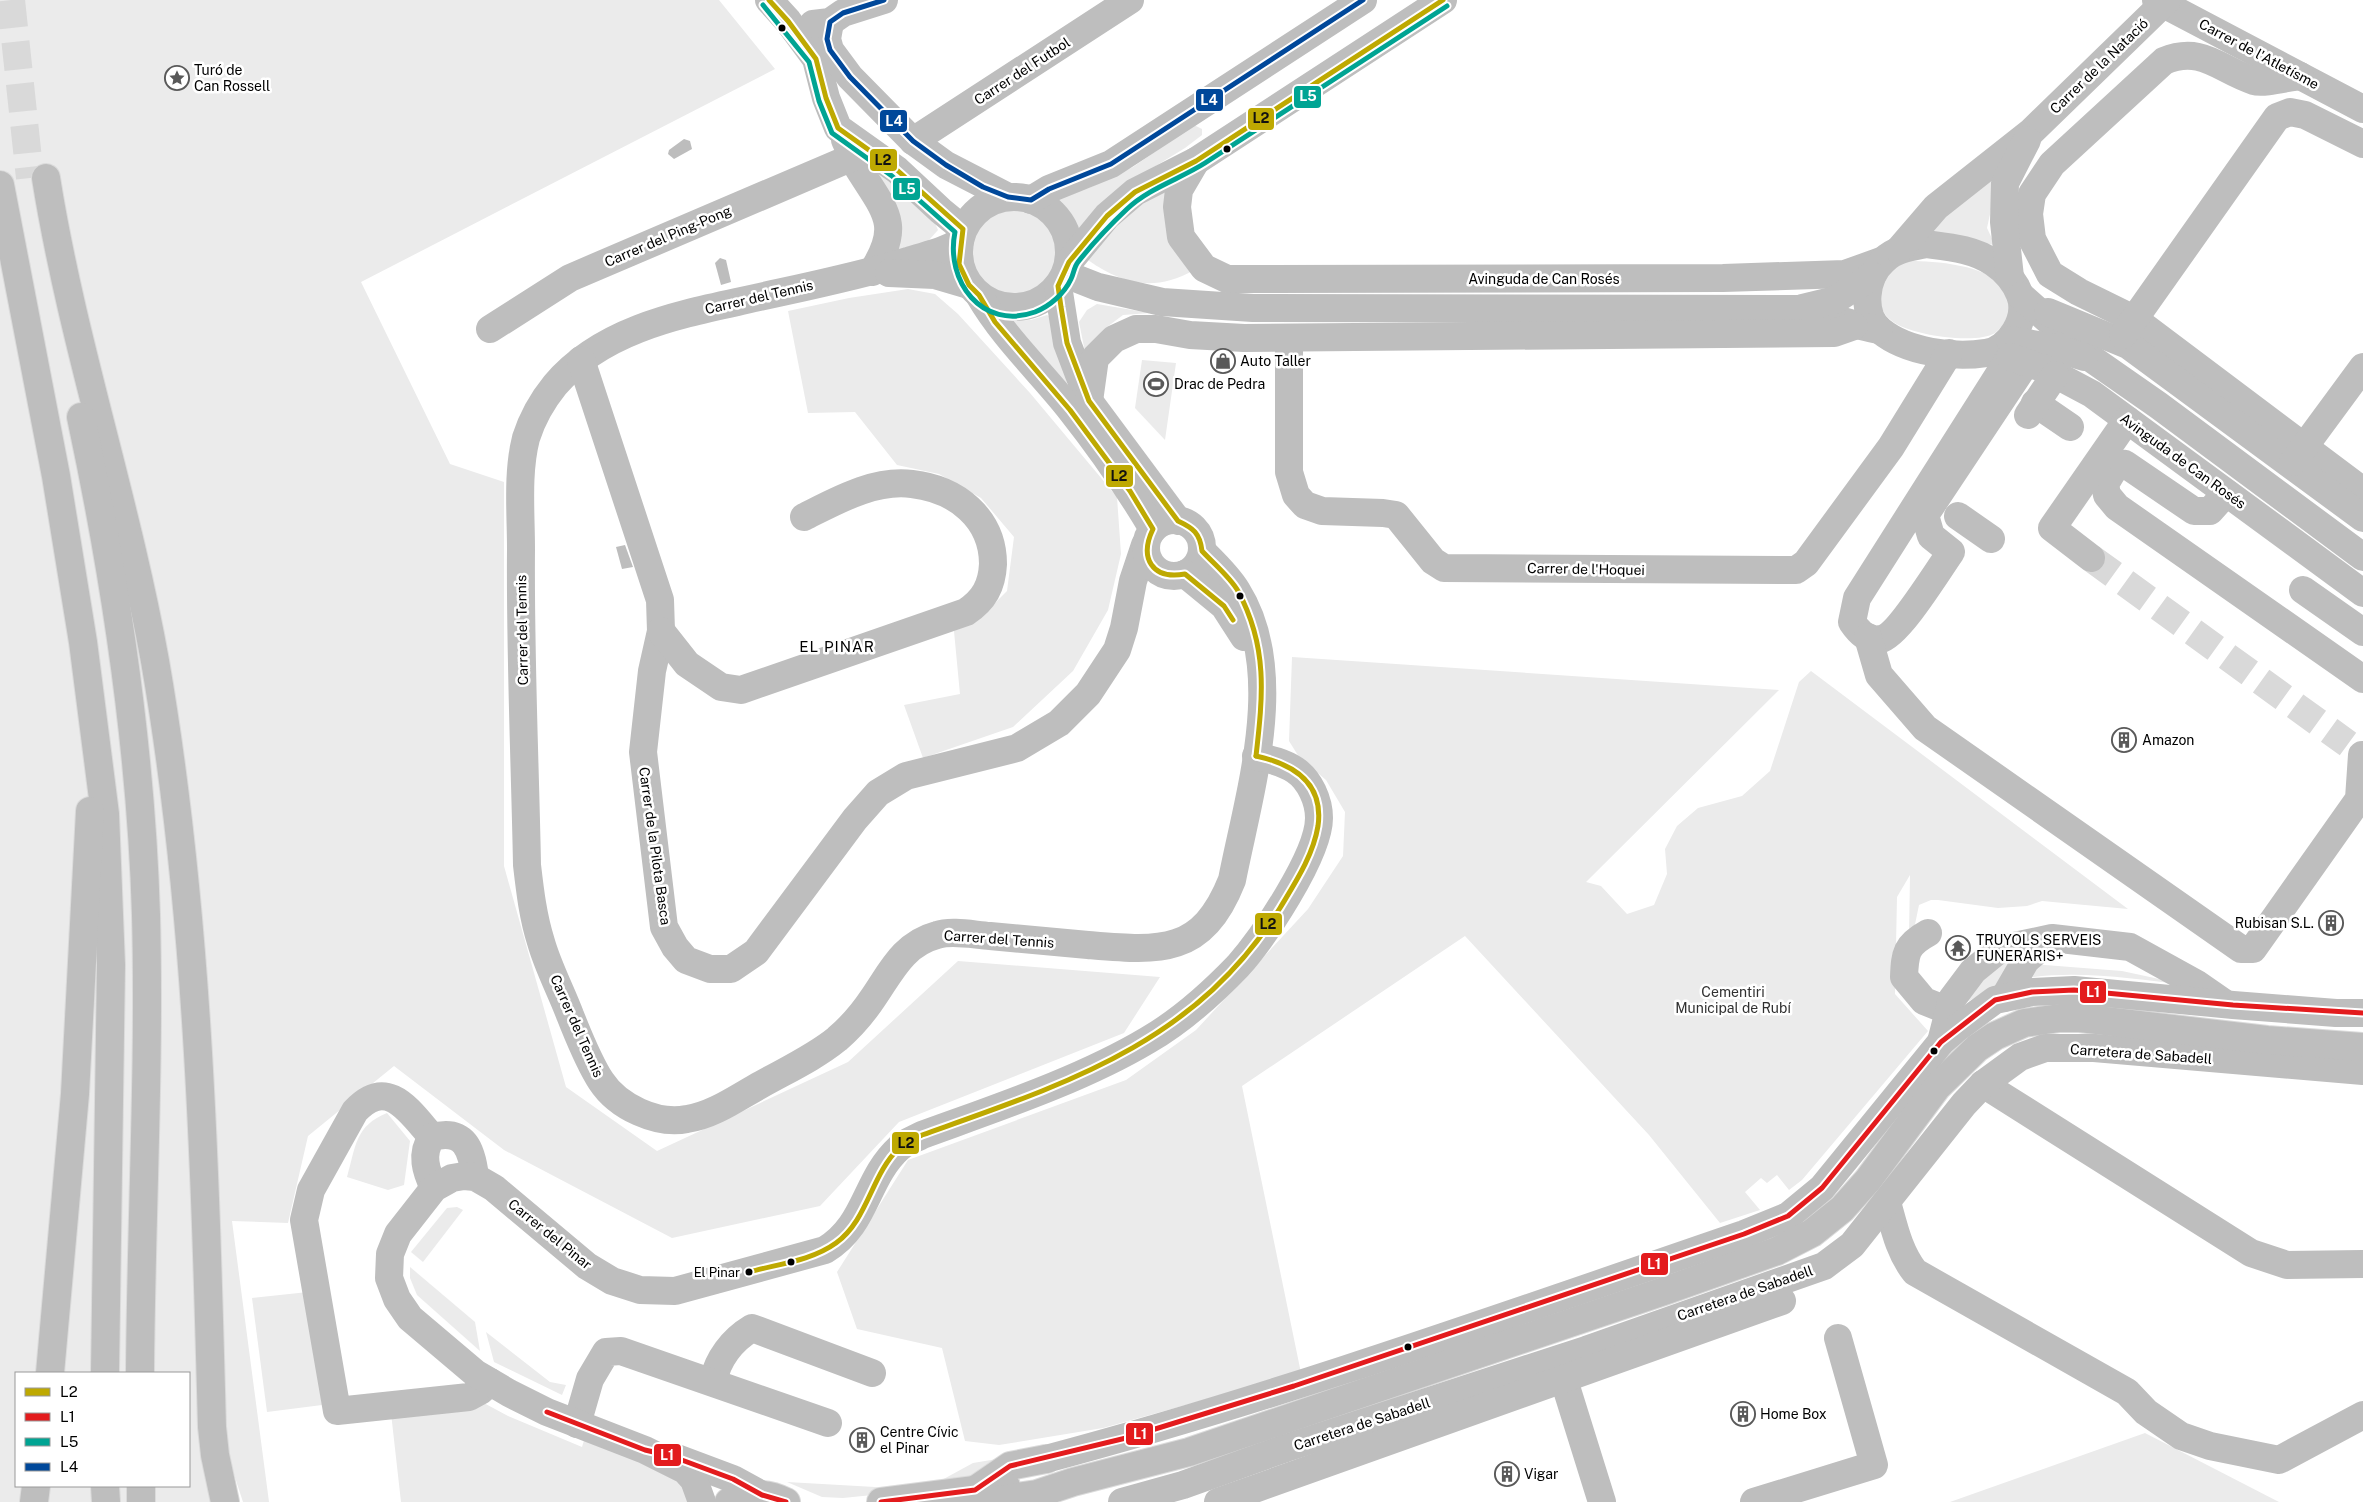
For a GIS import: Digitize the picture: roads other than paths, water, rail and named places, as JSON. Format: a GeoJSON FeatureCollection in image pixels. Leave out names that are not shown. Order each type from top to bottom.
{"type":"FeatureCollection","features":[{"type":"Feature","properties":{"kind":"main road"},"geometry":{"type":"LineString","coordinates":[[769,0],[788,21],[816,59],[826,98],[838,128],[853,157],[883,204],[889,231],[885,253],[872,272]]}},
{"type":"Feature","properties":{"kind":"main road"},"geometry":{"type":"LineString","coordinates":[[788,21],[814,24],[841,12],[884,0]]}},
{"type":"Feature","properties":{"kind":"main road","name":"Carrer del Futbol"},"geometry":{"type":"LineString","coordinates":[[913,141],[1130,0]]}},
{"type":"Feature","properties":{"kind":"main road"},"geometry":{"type":"LineString","coordinates":[[1260,658],[1224,606],[1178,575],[1163,574],[1152,566],[1148,560],[1149,537],[1130,491],[1076,417],[995,322],[974,290],[960,264],[962,235],[974,214],[990,203],[1020,199],[1111,164],[1363,0]]}},
{"type":"Feature","properties":{"kind":"main road"},"geometry":{"type":"LineString","coordinates":[[974,290],[994,304],[1012,308],[1029,306],[1045,298],[1107,216],[1135,192],[1196,161],[1443,0]]}},
{"type":"Feature","properties":{"kind":"main road","name":"Carrer de l'Atletísme"},"geometry":{"type":"LineString","coordinates":[[2162,1],[2363,109]]}},
{"type":"Feature","properties":{"kind":"main road","name":"Carrer de la Natació"},"geometry":{"type":"LineString","coordinates":[[1885,262],[1936,207],[2031,132],[2162,1]]}},
{"type":"Feature","properties":{"kind":"main road"},"geometry":{"type":"LineString","coordinates":[[841,12],[827,39],[830,50],[850,77],[913,141],[946,165],[1020,199],[1046,207],[1057,218],[1065,231],[1069,246],[1064,274]]}},
{"type":"Feature","properties":{"kind":"main road"},"geometry":{"type":"LineString","coordinates":[[2300,76],[2256,82],[2202,58],[2180,54],[2164,61],[2052,164],[2042,176],[2032,194],[2029,214],[2032,239],[2050,274],[2079,292],[2134,319],[2298,456],[2363,518]]}},
{"type":"Feature","properties":{"kind":"main road"},"geometry":{"type":"LineString","coordinates":[[1203,104],[1226,141]]}},
{"type":"Feature","properties":{"kind":"main road"},"geometry":{"type":"LineString","coordinates":[[2119,341],[2277,117],[2290,112],[2304,115],[2363,144]]}},
{"type":"Feature","properties":{"kind":"main road"},"geometry":{"type":"LineString","coordinates":[[838,128],[897,170],[962,235]]}},
{"type":"Feature","properties":{"kind":"main road","name":"Carrer de la Natació"},"geometry":{"type":"LineString","coordinates":[[2023,295],[2004,222],[2005,183],[2031,132]]}},
{"type":"Feature","properties":{"kind":"main road","name":"Carrer del Ping-Pong"},"geometry":{"type":"LineString","coordinates":[[490,329],[570,278],[853,157]]}},
{"type":"Feature","properties":{"kind":"main road","name":"Avinguda de Can Rosés"},"geometry":{"type":"LineString","coordinates":[[1196,161],[1182,184],[1177,207],[1181,237],[1229,297],[1253,308]]}},
{"type":"Feature","properties":{"kind":"main road"},"geometry":{"type":"LineString","coordinates":[[140,1372],[147,975],[141,827],[134,736],[106,544],[38,178],[137,571],[156,668],[177,814],[186,893],[197,1034],[212,1427],[215,1455],[226,1502]]}},
{"type":"Feature","properties":{"kind":"main road"},"geometry":{"type":"LineString","coordinates":[[0,186],[56,476],[83,642],[105,814],[111,965],[105,1372]]}},
{"type":"Feature","properties":{"kind":"main road","name":"Carrer del Tennis"},"geometry":{"type":"LineString","coordinates":[[962,235],[949,249],[872,272],[668,320],[605,343],[581,360],[555,385],[534,417],[522,462],[521,570],[527,865],[532,903],[541,942],[577,1032],[602,1083],[618,1099],[648,1116],[667,1120],[686,1120],[709,1113],[836,1040],[857,1020],[899,958],[918,942],[939,934],[970,934],[1129,949],[1159,949],[1192,935],[1211,920],[1224,899],[1232,880],[1256,756],[1263,699],[1258,640],[1237,590],[1202,551],[1201,542],[1193,528],[1178,521],[1089,400],[1067,343],[1064,274]]}},
{"type":"Feature","properties":{"kind":"main road"},"geometry":{"type":"LineString","coordinates":[[1867,328],[1869,317],[1867,302],[1885,262],[1926,244],[1969,250],[1994,262],[2023,295],[2092,359],[2158,405],[2363,556]]}},
{"type":"Feature","properties":{"kind":"main road","name":"Avinguda de Can Rosés"},"geometry":{"type":"LineString","coordinates":[[1204,268],[1228,279],[1723,278],[1845,274],[1885,262]]}},
{"type":"Feature","properties":{"kind":"main road","name":"Avinguda de Can Rosés"},"geometry":{"type":"LineString","coordinates":[[1798,309],[1835,300],[1885,262]]}},
{"type":"Feature","properties":{"kind":"main road","name":"Carrer del Tennis"},"geometry":{"type":"LineString","coordinates":[[872,272],[935,275],[974,290]]}},
{"type":"Feature","properties":{"kind":"main road","name":"Avinguda de Can Rosés"},"geometry":{"type":"LineString","coordinates":[[1064,274],[1098,287],[1162,302],[1190,313],[1220,337]]}},
{"type":"Feature","properties":{"kind":"main road"},"geometry":{"type":"LineString","coordinates":[[2023,295],[2056,314],[2128,345],[2298,456],[2363,491]]}},
{"type":"Feature","properties":{"kind":"main road"},"geometry":{"type":"LineString","coordinates":[[2009,353],[1857,598],[1852,622],[1858,632],[1868,638],[1881,639],[1896,631],[1952,552],[1931,536],[1925,515],[2009,353],[2020,316],[2023,295]]}},
{"type":"Feature","properties":{"kind":"main road","name":"Avinguda de Can Rosés"},"geometry":{"type":"LineString","coordinates":[[1162,302],[1253,308],[1798,309],[1831,316],[1867,328]]}},
{"type":"Feature","properties":{"kind":"main road"},"geometry":{"type":"LineString","coordinates":[[1089,400],[1095,358],[1114,339],[1136,329],[1220,337],[1289,338],[1834,333],[1867,328],[1897,342],[1935,352],[1975,355],[2055,348],[2092,359]]}},
{"type":"Feature","properties":{"kind":"main road","name":"Carrer de l'Hoquei"},"geometry":{"type":"LineString","coordinates":[[1289,338],[1289,472],[1296,495],[1305,505],[1322,511],[1383,513],[1396,516],[1433,562],[1444,568],[1796,570],[1806,563],[1891,447],[1949,353]]}},
{"type":"Feature","properties":{"kind":"main road","name":"Avinguda de Can Rosés"},"geometry":{"type":"LineString","coordinates":[[2009,353],[2092,394],[2363,593]]}},
{"type":"Feature","properties":{"kind":"main road","name":"Carrer de la Pilota Basca"},"geometry":{"type":"LineString","coordinates":[[581,360],[660,600],[661,631],[652,671],[642,752],[664,927],[675,947],[686,960],[710,969],[731,969],[756,952],[855,819],[878,793],[906,776],[1017,748],[1059,723],[1088,694],[1118,650],[1133,581],[1149,537]]}},
{"type":"Feature","properties":{"kind":"main road"},"geometry":{"type":"LineString","coordinates":[[2298,456],[2363,367]]}},
{"type":"Feature","properties":{"kind":"main road"},"geometry":{"type":"LineString","coordinates":[[2055,375],[2031,409],[2070,427]]}},
{"type":"Feature","properties":{"kind":"main road"},"geometry":{"type":"LineString","coordinates":[[2091,558],[2052,528],[2127,420]]}},
{"type":"Feature","properties":{"kind":"main road"},"geometry":{"type":"LineString","coordinates":[[2226,493],[2210,511],[2196,519],[2125,464],[2114,469],[2105,484],[2107,495],[2117,507],[2363,679]]}},
{"type":"Feature","properties":{"kind":"main road"},"geometry":{"type":"LineString","coordinates":[[661,631],[687,664],[721,687],[740,690],[966,612],[979,603],[987,592],[992,572],[993,547],[984,525],[962,504],[938,490],[911,484],[881,485],[843,497],[804,517]]}},
{"type":"Feature","properties":{"kind":"main road"},"geometry":{"type":"LineString","coordinates":[[1958,516],[1991,539]]}},
{"type":"Feature","properties":{"kind":"main road"},"geometry":{"type":"LineString","coordinates":[[1149,537],[1169,521],[1178,521]]}},
{"type":"Feature","properties":{"kind":"main road"},"geometry":{"type":"LineString","coordinates":[[1178,575],[1196,565],[1202,551]]}},
{"type":"Feature","properties":{"kind":"main road","name":"Carrer de la Pilota Basca"},"geometry":{"type":"LineString","coordinates":[[1124,628],[1144,602],[1178,575]]}},
{"type":"Feature","properties":{"kind":"main road"},"geometry":{"type":"LineString","coordinates":[[2303,590],[2363,632]]}},
{"type":"Feature","properties":{"kind":"main road"},"geometry":{"type":"LineString","coordinates":[[1868,638],[1879,675],[1925,728],[2240,949],[2254,949],[2359,799],[2358,751]]}},
{"type":"Feature","properties":{"kind":"main road","name":"Carrer del Pinar"},"geometry":{"type":"LineString","coordinates":[[476,1177],[494,1188],[587,1266],[612,1281],[640,1290],[675,1291],[824,1250],[837,1243],[848,1232],[865,1204],[880,1170],[900,1146],[922,1135],[1118,1057],[1150,1039],[1182,1016],[1239,965],[1260,939],[1294,884],[1316,838],[1319,820],[1317,801],[1308,784],[1296,770],[1281,763],[1256,756]]}},
{"type":"Feature","properties":{"kind":"main road"},"geometry":{"type":"LineString","coordinates":[[50,1372],[75,1094],[90,813],[98,765]]}},
{"type":"Feature","properties":{"kind":"main road"},"geometry":{"type":"LineString","coordinates":[[1928,933],[1914,941],[1905,956],[1904,978],[1924,1001],[1948,1011]]}},
{"type":"Feature","properties":{"kind":"main road"},"geometry":{"type":"LineString","coordinates":[[2004,998],[2026,960],[2052,938]]}},
{"type":"Feature","properties":{"kind":"main road"},"geometry":{"type":"LineString","coordinates":[[1941,1042],[1952,999],[1973,971],[2000,949],[2052,938],[2130,947],[2197,984],[2227,1004]]}},
{"type":"Feature","properties":{"kind":"main road"},"geometry":{"type":"LineString","coordinates":[[980,1496],[1010,1466],[1046,1460],[1126,1438],[1294,1386],[1744,1234],[1788,1216],[1822,1188],[1941,1042],[1995,1000],[2032,992],[2074,990],[2336,1013],[2363,1013]]}},
{"type":"Feature","properties":{"kind":"main road"},"geometry":{"type":"LineString","coordinates":[[881,1502],[1036,1494],[1073,1482],[1189,1452],[1752,1261],[1796,1242],[1828,1221],[1855,1196],[1919,1110],[1956,1067],[1996,1036],[2024,1023],[2060,1018],[2080,1018],[2267,1040],[2363,1047]]}},
{"type":"Feature","properties":{"kind":"main road","name":"Carretera de Sabadell"},"geometry":{"type":"LineString","coordinates":[[1122,1502],[1183,1485],[1286,1448],[1560,1368],[1824,1266],[1852,1244],[1887,1202],[1939,1133],[1983,1084],[2020,1057],[2045,1048],[2094,1048],[2363,1072]]}},
{"type":"Feature","properties":{"kind":"main road"},"geometry":{"type":"LineString","coordinates":[[1983,1084],[2252,1253],[2287,1265],[2363,1264]]}},
{"type":"Feature","properties":{"kind":"main road"},"geometry":{"type":"LineString","coordinates":[[432,1137],[404,1105],[383,1096],[373,1097],[354,1111],[311,1190],[304,1220],[337,1410],[440,1401],[469,1396],[480,1391],[490,1382]]}},
{"type":"Feature","properties":{"kind":"main road"},"geometry":{"type":"LineString","coordinates":[[432,1137],[450,1135],[465,1142],[470,1149],[476,1177],[452,1178],[434,1188],[398,1234],[393,1245],[389,1266],[392,1289],[410,1318],[490,1382],[528,1403],[645,1450],[690,1474],[700,1490],[702,1502]]}},
{"type":"Feature","properties":{"kind":"main road"},"geometry":{"type":"LineString","coordinates":[[432,1137],[424,1154],[427,1172],[434,1188]]}},
{"type":"Feature","properties":{"kind":"main road"},"geometry":{"type":"LineString","coordinates":[[1887,1202],[1896,1235],[1907,1261],[1915,1272],[2127,1392],[2146,1412],[2181,1436],[2249,1456],[2279,1460],[2363,1415]]}},
{"type":"Feature","properties":{"kind":"main road"},"geometry":{"type":"LineString","coordinates":[[713,1382],[716,1370],[736,1338],[752,1328],[872,1373]]}},
{"type":"Feature","properties":{"kind":"main road"},"geometry":{"type":"LineString","coordinates":[[1754,1502],[1874,1465],[1838,1338]]}},
{"type":"Feature","properties":{"kind":"main road"},"geometry":{"type":"LineString","coordinates":[[577,1424],[590,1378],[606,1352],[621,1351],[828,1423]]}},
{"type":"Feature","properties":{"kind":"main road"},"geometry":{"type":"LineString","coordinates":[[1218,1502],[1501,1402],[1560,1368],[1602,1502]]}},
{"type":"Feature","properties":{"kind":"main road"},"geometry":{"type":"LineString","coordinates":[[645,1450],[671,1456],[733,1479],[774,1498]]}},
{"type":"Feature","properties":{"kind":"main road"},"geometry":{"type":"LineString","coordinates":[[34,1502],[36,1487]]}},
{"type":"Feature","properties":{"kind":"main road"},"geometry":{"type":"LineString","coordinates":[[106,1487],[106,1502]]}},
{"type":"Feature","properties":{"kind":"main road"},"geometry":{"type":"LineString","coordinates":[[141,1487],[141,1502]]}},
{"type":"Feature","properties":{"kind":"main road"},"geometry":{"type":"LineString","coordinates":[[729,1502],[739,1497],[774,1498]]}},
{"type":"Feature","properties":{"kind":"tunnel"},"geometry":{"type":"LineString","coordinates":[[11,0],[30,178]]}},
{"type":"Feature","properties":{"kind":"tunnel"},"geometry":{"type":"LineString","coordinates":[[2091,558],[2348,744]]}},
{"type":"Feature","properties":{"kind":"place","name":"Turó de Can Rossell"},"geometry":{"type":"Point","coordinates":[177,78]}},
{"type":"Feature","properties":{"kind":"place","name":"Auto Taller"},"geometry":{"type":"Point","coordinates":[1223,361]}},
{"type":"Feature","properties":{"kind":"place","name":"Drac de Pedra"},"geometry":{"type":"Point","coordinates":[1156,384]}},
{"type":"Feature","properties":{"kind":"place","name":"Amazon"},"geometry":{"type":"Point","coordinates":[2124,740]}},
{"type":"Feature","properties":{"kind":"place","name":"Rubisan S.L."},"geometry":{"type":"Point","coordinates":[2331,923]}},
{"type":"Feature","properties":{"kind":"place","name":"TRUYOLS SERVEIS FUNERARIS+"},"geometry":{"type":"Point","coordinates":[1958,948]}},
{"type":"Feature","properties":{"kind":"place","name":"El Pinar"},"geometry":{"type":"Point","coordinates":[749,1272]}},
{"type":"Feature","properties":{"kind":"place","name":"Home Box"},"geometry":{"type":"Point","coordinates":[1743,1414]}},
{"type":"Feature","properties":{"kind":"place","name":"Centre Cívic el Pinar"},"geometry":{"type":"Point","coordinates":[862,1440]}},
{"type":"Feature","properties":{"kind":"place","name":"Vigar"},"geometry":{"type":"Point","coordinates":[1507,1474]}},
{"type":"Feature","properties":{"kind":"district","name":"EL PINAR"},"geometry":{"type":"Point","coordinates":[837,646]}},
{"type":"Feature","properties":{"kind":"park label","name":"Cementiri Municipal de Rubí"},"geometry":{"type":"Point","coordinates":[1733,1000]}}]}
